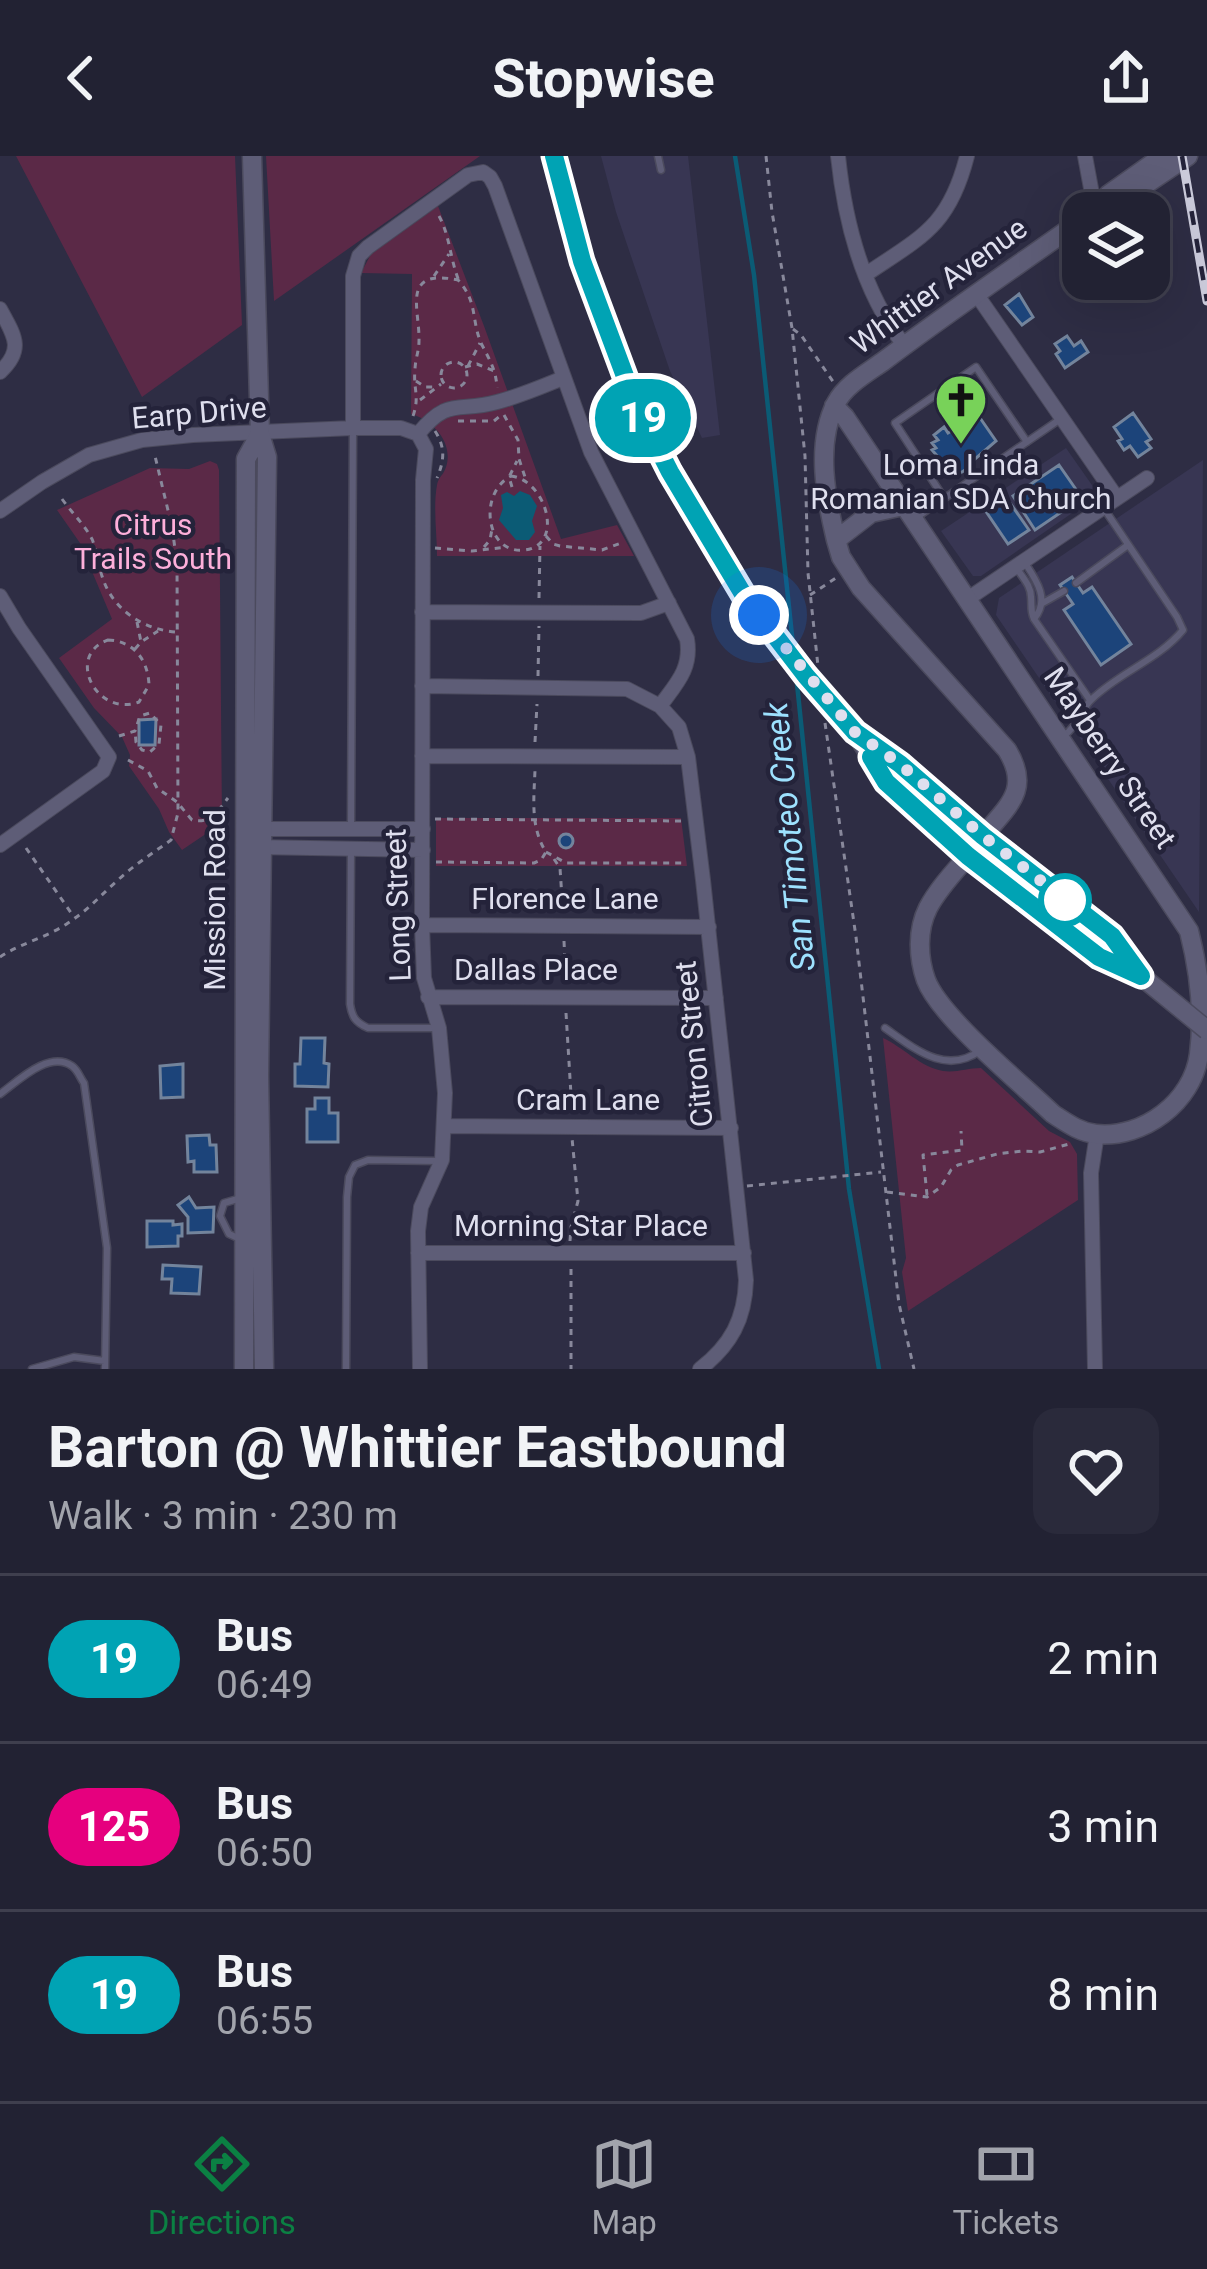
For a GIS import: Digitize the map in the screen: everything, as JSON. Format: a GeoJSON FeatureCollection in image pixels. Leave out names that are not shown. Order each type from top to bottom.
{"type":"FeatureCollection","features":[{"type":"Feature","properties":{"kind":"street","name":"Mission Road"},"geometry":{"type":"LineString","coordinates":[[244,1369],[253,838],[267,457],[260,434],[252,156]]}},
{"type":"Feature","properties":{"kind":"street"},"geometry":{"type":"LineString","coordinates":[[554,156],[582,261],[635,403],[743,594],[855,732],[886,782],[968,856],[1099,957],[1141,976]]}},
{"type":"Feature","properties":{"kind":"street"},"geometry":{"type":"LineString","coordinates":[[838,156],[865,275],[904,346]]}},
{"type":"Feature","properties":{"kind":"street"},"geometry":{"type":"LineString","coordinates":[[865,275],[928,233],[963,173],[967,156]]}},
{"type":"Feature","properties":{"kind":"street"},"geometry":{"type":"LineString","coordinates":[[1085,156],[1088,192]]}},
{"type":"Feature","properties":{"kind":"street","name":"Whittier Avenue"},"geometry":{"type":"LineString","coordinates":[[1112,192],[1163,156]]}},
{"type":"Feature","properties":{"kind":"street","name":"Whittier Avenue"},"geometry":{"type":"LineString","coordinates":[[1134,192],[1188,156]]}},
{"type":"Feature","properties":{"kind":"street"},"geometry":{"type":"LineString","coordinates":[[353,428],[353,276],[359,256],[467,175],[483,172],[495,186],[591,452],[669,603],[689,655],[682,676],[660,706],[627,689],[609,686],[422,686]]}},
{"type":"Feature","properties":{"kind":"street","name":"Whittier Avenue"},"geometry":{"type":"LineString","coordinates":[[838,400],[904,346],[1062,234]]}},
{"type":"Feature","properties":{"kind":"street"},"geometry":{"type":"LineString","coordinates":[[977,295],[1117,497]]}},
{"type":"Feature","properties":{"kind":"street"},"geometry":{"type":"LineString","coordinates":[[0,309],[14,336],[14,355],[0,372]]}},
{"type":"Feature","properties":{"kind":"street"},"geometry":{"type":"LineString","coordinates":[[426,432],[431,419],[448,408],[500,402],[563,378]]}},
{"type":"Feature","properties":{"kind":"street"},"geometry":{"type":"LineString","coordinates":[[838,400],[824,466],[827,502],[847,569],[1015,763],[1019,782],[1015,793],[983,836]]}},
{"type":"Feature","properties":{"kind":"street","name":"Mayberry Street"},"geometry":{"type":"LineString","coordinates":[[838,400],[908,513],[1189,932],[1199,979],[1198,1055],[1193,1075],[1172,1106],[1143,1127],[1096,1139]]}},
{"type":"Feature","properties":{"kind":"street","name":"Earp Drive"},"geometry":{"type":"LineString","coordinates":[[0,511],[89,455],[142,440],[353,428],[426,432]]}},
{"type":"Feature","properties":{"kind":"street","name":"Long Street"},"geometry":{"type":"LineString","coordinates":[[420,1369],[421,1207],[442,1160],[445,1093],[440,1028],[424,978],[422,925],[428,824],[422,756],[426,432]]}},
{"type":"Feature","properties":{"kind":"street"},"geometry":{"type":"LineString","coordinates":[[966,600],[1147,478]]}},
{"type":"Feature","properties":{"kind":"street"},"geometry":{"type":"LineString","coordinates":[[836,540],[871,513],[908,513]]}},
{"type":"Feature","properties":{"kind":"street"},"geometry":{"type":"LineString","coordinates":[[0,596],[109,757],[103,771],[0,845]]}},
{"type":"Feature","properties":{"kind":"street"},"geometry":{"type":"LineString","coordinates":[[422,612],[641,614],[669,603]]}},
{"type":"Feature","properties":{"kind":"street","name":"Citron Street"},"geometry":{"type":"LineString","coordinates":[[660,706],[679,727],[688,758],[744,1253],[745,1306],[718,1355],[700,1369]]}},
{"type":"Feature","properties":{"kind":"street"},"geometry":{"type":"LineString","coordinates":[[855,732],[1112,936],[1141,976],[1207,1030]]}},
{"type":"Feature","properties":{"kind":"street"},"geometry":{"type":"LineString","coordinates":[[422,756],[688,758]]}},
{"type":"Feature","properties":{"kind":"street"},"geometry":{"type":"LineString","coordinates":[[253,838],[428,824]]}},
{"type":"Feature","properties":{"kind":"street"},"geometry":{"type":"LineString","coordinates":[[351,829],[351,849]]}},
{"type":"Feature","properties":{"kind":"street","name":"Mission Road"},"geometry":{"type":"LineString","coordinates":[[253,838],[264,1369]]}},
{"type":"Feature","properties":{"kind":"street"},"geometry":{"type":"LineString","coordinates":[[253,838],[351,849],[423,850]]}},
{"type":"Feature","properties":{"kind":"street"},"geometry":{"type":"LineString","coordinates":[[968,856],[926,911],[918,946],[926,981],[940,1004],[1053,1114],[1096,1139],[1091,1173],[1095,1369]]}},
{"type":"Feature","properties":{"kind":"street","name":"Florence Lane"},"geometry":{"type":"LineString","coordinates":[[422,925],[709,927]]}},
{"type":"Feature","properties":{"kind":"street","name":"Dallas Place"},"geometry":{"type":"LineString","coordinates":[[428,997],[716,998]]}},
{"type":"Feature","properties":{"kind":"street","name":"Cram Lane"},"geometry":{"type":"LineString","coordinates":[[444,1126],[731,1128]]}},
{"type":"Feature","properties":{"kind":"street","name":"Morning Star Place"},"geometry":{"type":"LineString","coordinates":[[418,1252],[744,1253]]}},
{"type":"Feature","properties":{"kind":"lane"},"geometry":{"type":"LineString","coordinates":[[658,156],[661,170]]}},
{"type":"Feature","properties":{"kind":"lane"},"geometry":{"type":"LineString","coordinates":[[944,498],[896,423],[976,368],[1027,442]]}},
{"type":"Feature","properties":{"kind":"lane"},"geometry":{"type":"LineString","coordinates":[[908,513],[944,498],[1062,418]]}},
{"type":"Feature","properties":{"kind":"lane"},"geometry":{"type":"LineString","coordinates":[[351,829],[353,428]]}},
{"type":"Feature","properties":{"kind":"lane"},"geometry":{"type":"LineString","coordinates":[[1060,739],[1077,725],[1090,700],[1170,646],[1183,629],[1103,507]]}},
{"type":"Feature","properties":{"kind":"lane"},"geometry":{"type":"LineString","coordinates":[[1076,583],[1128,545]]}},
{"type":"Feature","properties":{"kind":"lane"},"geometry":{"type":"LineString","coordinates":[[1020,564],[1034,619],[1090,700]]}},
{"type":"Feature","properties":{"kind":"lane"},"geometry":{"type":"LineString","coordinates":[[1020,564],[1041,592],[1034,619]]}},
{"type":"Feature","properties":{"kind":"lane"},"geometry":{"type":"LineString","coordinates":[[1041,604],[1064,591]]}},
{"type":"Feature","properties":{"kind":"lane"},"geometry":{"type":"LineString","coordinates":[[351,849],[352,1016],[368,1028],[440,1028]]}},
{"type":"Feature","properties":{"kind":"lane"},"geometry":{"type":"LineString","coordinates":[[885,1028],[933,1059],[953,1062],[984,1048]]}},
{"type":"Feature","properties":{"kind":"lane"},"geometry":{"type":"LineString","coordinates":[[0,1094],[40,1066],[54,1062],[72,1066],[85,1083],[106,1248],[105,1365],[74,1358],[32,1369]]}},
{"type":"Feature","properties":{"kind":"lane"},"geometry":{"type":"LineString","coordinates":[[346,1369],[347,1197],[352,1170],[368,1160],[442,1160]]}},
{"type":"Feature","properties":{"kind":"path"},"geometry":{"type":"LineString","coordinates":[[766,156],[792,328],[820,682]]}},
{"type":"Feature","properties":{"kind":"path"},"geometry":{"type":"LineString","coordinates":[[434,210],[444,226],[460,282]]}},
{"type":"Feature","properties":{"kind":"path"},"geometry":{"type":"LineString","coordinates":[[431,279],[449,253]]}},
{"type":"Feature","properties":{"kind":"path"},"geometry":{"type":"LineString","coordinates":[[792,328],[838,400]]}},
{"type":"Feature","properties":{"kind":"path"},"geometry":{"type":"LineString","coordinates":[[442,383],[461,386],[466,381],[466,367],[480,341]]}},
{"type":"Feature","properties":{"kind":"path"},"geometry":{"type":"LineString","coordinates":[[442,383],[441,369],[446,364],[477,364],[495,372]]}},
{"type":"Feature","properties":{"kind":"path"},"geometry":{"type":"LineString","coordinates":[[415,380],[436,387]]}},
{"type":"Feature","properties":{"kind":"path"},"geometry":{"type":"LineString","coordinates":[[418,402],[442,383]]}},
{"type":"Feature","properties":{"kind":"path"},"geometry":{"type":"LineString","coordinates":[[495,421],[503,411]]}},
{"type":"Feature","properties":{"kind":"path"},"geometry":{"type":"LineString","coordinates":[[454,421],[495,421],[510,427]]}},
{"type":"Feature","properties":{"kind":"path"},"geometry":{"type":"LineString","coordinates":[[426,432],[441,424]]}},
{"type":"Feature","properties":{"kind":"path"},"geometry":{"type":"LineString","coordinates":[[0,957],[75,919],[171,840],[178,813],[175,545],[155,456]]}},
{"type":"Feature","properties":{"kind":"path"},"geometry":{"type":"LineString","coordinates":[[519,458],[492,496],[489,512],[502,543],[512,550],[554,544],[602,550],[627,539]]}},
{"type":"Feature","properties":{"kind":"path"},"geometry":{"type":"LineString","coordinates":[[509,477],[512,487]]}},
{"type":"Feature","properties":{"kind":"path"},"geometry":{"type":"LineString","coordinates":[[509,477],[525,479],[546,509],[548,526],[537,546]]}},
{"type":"Feature","properties":{"kind":"path"},"geometry":{"type":"LineString","coordinates":[[62,500],[88,532],[104,583],[122,610],[160,630],[177,632]]}},
{"type":"Feature","properties":{"kind":"path"},"geometry":{"type":"LineString","coordinates":[[481,549],[493,527]]}},
{"type":"Feature","properties":{"kind":"path"},"geometry":{"type":"LineString","coordinates":[[545,535],[554,544]]}},
{"type":"Feature","properties":{"kind":"path"},"geometry":{"type":"LineString","coordinates":[[810,595],[847,569]]}},
{"type":"Feature","properties":{"kind":"path"},"geometry":{"type":"LineString","coordinates":[[137,620],[140,642]]}},
{"type":"Feature","properties":{"kind":"path"},"geometry":{"type":"LineString","coordinates":[[135,650],[160,630]]}},
{"type":"Feature","properties":{"kind":"path"},"geometry":{"type":"LineString","coordinates":[[118,640],[135,650],[148,676],[139,702],[121,705],[94,688],[87,666],[100,643],[118,640]]}},
{"type":"Feature","properties":{"kind":"path"},"geometry":{"type":"LineString","coordinates":[[139,702],[161,725],[159,744],[150,752],[136,742],[136,722],[146,713]]}},
{"type":"Feature","properties":{"kind":"path"},"geometry":{"type":"LineString","coordinates":[[825,726],[856,937],[899,1304],[914,1369]]}},
{"type":"Feature","properties":{"kind":"path"},"geometry":{"type":"LineString","coordinates":[[119,736],[135,731]]}},
{"type":"Feature","properties":{"kind":"path"},"geometry":{"type":"LineString","coordinates":[[128,760],[143,767],[157,788],[192,820],[207,820],[233,793]]}},
{"type":"Feature","properties":{"kind":"path"},"geometry":{"type":"LineString","coordinates":[[428,824],[442,820],[682,820]]}},
{"type":"Feature","properties":{"kind":"path"},"geometry":{"type":"LineString","coordinates":[[534,820],[537,836],[554,859],[687,863]]}},
{"type":"Feature","properties":{"kind":"path"},"geometry":{"type":"LineString","coordinates":[[26,848],[75,919]]}},
{"type":"Feature","properties":{"kind":"path"},"geometry":{"type":"LineString","coordinates":[[434,862],[536,862],[546,852]]}},
{"type":"Feature","properties":{"kind":"path"},"geometry":{"type":"LineString","coordinates":[[561,874],[571,863]]}},
{"type":"Feature","properties":{"kind":"path"},"geometry":{"type":"LineString","coordinates":[[927,1197],[923,1155],[962,1150],[962,1131]]}},
{"type":"Feature","properties":{"kind":"path"},"geometry":{"type":"LineString","coordinates":[[886,1192],[927,1197],[958,1165],[1096,1139]]}},
{"type":"Feature","properties":{"kind":"path"},"geometry":{"type":"LineString","coordinates":[[737,1187],[883,1172]]}},
{"type":"Feature","properties":{"kind":"shaded area"},"geometry":{"type":"Polygon","coordinates":[[[601,156],[688,156],[720,435],[702,438],[670,371],[601,156]]]}},
{"type":"Feature","properties":{"kind":"shaded area"},"geometry":{"type":"Polygon","coordinates":[[[1066,448],[1094,488],[1094,498],[981,576],[973,576],[941,531],[1066,448]]]}},
{"type":"Feature","properties":{"kind":"shaded area"},"geometry":{"type":"Polygon","coordinates":[[[1203,460],[1199,912],[996,615],[999,598],[1203,460]]]}},
{"type":"Feature","properties":{"kind":"green space"},"geometry":{"type":"Polygon","coordinates":[[[16,156],[235,156],[242,325],[142,397],[16,156]]]}},
{"type":"Feature","properties":{"kind":"green space"},"geometry":{"type":"Polygon","coordinates":[[[266,156],[480,156],[274,301],[266,156]]]}},
{"type":"Feature","properties":{"kind":"green space"},"geometry":{"type":"Polygon","coordinates":[[[438,206],[561,539],[617,525],[634,556],[437,556],[436,493],[448,458],[434,427],[411,414],[412,274],[361,273],[371,254],[438,206]]]}},
{"type":"Feature","properties":{"kind":"green space","name":"Citrus Trails South"},"geometry":{"type":"Polygon","coordinates":[[[210,461],[219,470],[222,823],[182,850],[129,766],[122,737],[94,708],[59,658],[112,619],[80,543],[57,510],[150,468],[189,469],[210,461]]]}},
{"type":"Feature","properties":{"kind":"green space"},"geometry":{"type":"Polygon","coordinates":[[[436,818],[681,818],[687,866],[436,866],[436,818]]]}},
{"type":"Feature","properties":{"kind":"green space"},"geometry":{"type":"Polygon","coordinates":[[[883,1038],[935,1069],[981,1068],[1049,1131],[1070,1142],[1077,1154],[1078,1200],[908,1311],[902,1272],[906,1258],[883,1038]]]}},
{"type":"Feature","properties":{"kind":"water"},"geometry":{"type":"Polygon","coordinates":[[[520,491],[530,495],[537,506],[532,521],[535,532],[529,540],[516,540],[499,520],[501,495],[514,496],[520,491]]]}},
{"type":"Feature","properties":{"kind":"building"},"geometry":{"type":"Polygon","coordinates":[[[1019,294],[1033,317],[1022,325],[1005,305],[1019,294]]]}},
{"type":"Feature","properties":{"kind":"building"},"geometry":{"type":"Polygon","coordinates":[[[1067,336],[1074,346],[1081,341],[1088,352],[1065,368],[1055,344],[1067,336]]]}},
{"type":"Feature","properties":{"kind":"building"},"geometry":{"type":"Polygon","coordinates":[[[1133,413],[1151,439],[1146,442],[1151,448],[1138,457],[1130,446],[1124,450],[1114,427],[1133,413]]]}},
{"type":"Feature","properties":{"kind":"building","name":"Loma Linda Romanian SDA Church"},"geometry":{"type":"Polygon","coordinates":[[[978,415],[996,441],[971,466],[953,474],[932,450],[936,448],[932,443],[938,440],[934,435],[944,427],[948,433],[978,415]]]}},
{"type":"Feature","properties":{"kind":"building"},"geometry":{"type":"Polygon","coordinates":[[[1059,465],[1082,498],[1035,530],[1013,496],[1059,465]]]}},
{"type":"Feature","properties":{"kind":"building"},"geometry":{"type":"Polygon","coordinates":[[[1008,500],[1029,530],[1008,544],[987,513],[1008,500]]]}},
{"type":"Feature","properties":{"kind":"building"},"geometry":{"type":"Polygon","coordinates":[[[1072,577],[1083,593],[1092,587],[1131,644],[1101,665],[1064,610],[1073,604],[1060,585],[1072,577]]]}},
{"type":"Feature","properties":{"kind":"building"},"geometry":{"type":"Polygon","coordinates":[[[156,719],[155,745],[139,745],[139,720],[156,719]]]}},
{"type":"Feature","properties":{"kind":"building"},"geometry":{"type":"Polygon","coordinates":[[[566,834],[573,841],[566,848],[559,841],[566,834]]]}},
{"type":"Feature","properties":{"kind":"building"},"geometry":{"type":"Polygon","coordinates":[[[301,1038],[325,1038],[328,1087],[295,1086],[301,1038]]]}},
{"type":"Feature","properties":{"kind":"building"},"geometry":{"type":"Polygon","coordinates":[[[183,1064],[183,1097],[161,1098],[160,1066],[183,1064]]]}},
{"type":"Feature","properties":{"kind":"building"},"geometry":{"type":"Polygon","coordinates":[[[315,1098],[329,1098],[329,1113],[338,1113],[338,1142],[307,1142],[307,1109],[315,1109],[315,1098]]]}},
{"type":"Feature","properties":{"kind":"building"},"geometry":{"type":"Polygon","coordinates":[[[209,1135],[210,1145],[216,1145],[217,1172],[194,1172],[194,1161],[188,1162],[187,1136],[209,1135]]]}},
{"type":"Feature","properties":{"kind":"building"},"geometry":{"type":"Polygon","coordinates":[[[189,1197],[196,1208],[214,1207],[213,1232],[188,1233],[188,1217],[178,1205],[189,1197]]]}},
{"type":"Feature","properties":{"kind":"building"},"geometry":{"type":"Polygon","coordinates":[[[147,1221],[182,1224],[178,1246],[147,1247],[147,1221]]]}},
{"type":"Feature","properties":{"kind":"building"},"geometry":{"type":"Polygon","coordinates":[[[163,1265],[201,1267],[199,1294],[171,1293],[172,1279],[162,1279],[163,1265]]]}},
{"type":"Feature","properties":{"kind":"waterway","name":"San Timoteo Creek"},"geometry":{"type":"LineString","coordinates":[[735,156],[754,275],[793,645]]}},
{"type":"Feature","properties":{"kind":"waterway","name":"San Timoteo Creek"},"geometry":{"type":"LineString","coordinates":[[796,674],[849,1189],[879,1369]]}},
{"type":"Feature","properties":{"kind":"railway"},"geometry":{"type":"LineString","coordinates":[[1182,156],[1207,301]]}},
{"type":"Feature","properties":{"kind":"bus line","name":"19"},"geometry":{"type":"LineString","coordinates":[[554,156],[582,261],[635,403],[743,594],[855,732],[1112,936],[1141,976],[1099,957],[968,856],[886,782],[871,757]]}},
{"type":"Feature","properties":{"kind":"place","name":"Loma Linda Romanian SDA Church"},"geometry":{"type":"Point","coordinates":[961,446]}},
{"type":"Feature","properties":{"kind":"route"},"geometry":{"type":"LineString","coordinates":[[759,615],[855,732],[1080,911],[1065,900]]}}]}
